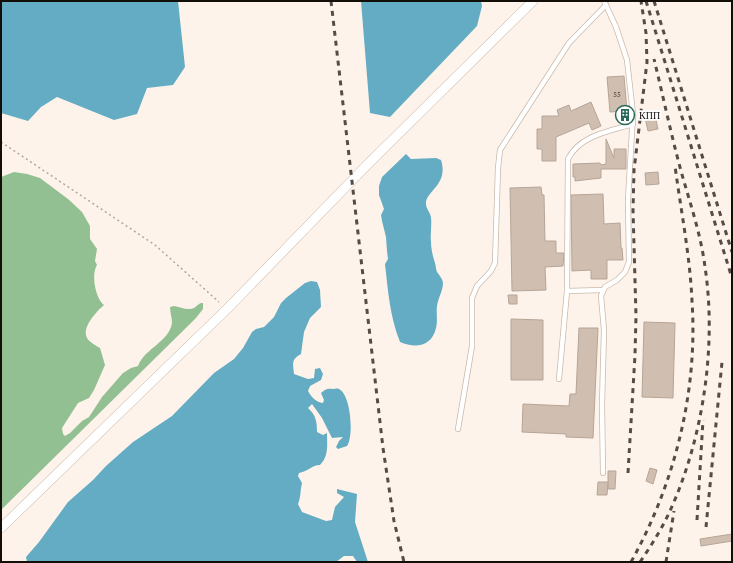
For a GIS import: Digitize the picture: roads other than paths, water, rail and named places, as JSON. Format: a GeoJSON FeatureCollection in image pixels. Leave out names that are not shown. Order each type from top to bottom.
{"type":"FeatureCollection","features":[{"type":"Feature","properties":{"kind":"street"},"geometry":{"type":"LineString","coordinates":[[1,528],[227,309],[369,163],[533,1]]}},
{"type":"Feature","properties":{"kind":"lane"},"geometry":{"type":"LineString","coordinates":[[458,429],[472,346],[472,298],[477,286],[491,271],[495,263],[498,168],[500,150],[569,43],[605,3],[616,27],[627,60],[633,106],[633,124],[628,200],[628,268],[622,277],[609,284],[603,290],[601,296],[604,330],[602,405],[603,473]]}},
{"type":"Feature","properties":{"kind":"lane"},"geometry":{"type":"LineString","coordinates":[[559,379],[567,291],[568,159],[574,150],[588,139],[598,134],[633,124]]}},
{"type":"Feature","properties":{"kind":"lane"},"geometry":{"type":"LineString","coordinates":[[567,291],[603,290]]}},
{"type":"Feature","properties":{"kind":"water"},"geometry":{"type":"Polygon","coordinates":[[[1,1],[178,1],[185,67],[173,85],[147,88],[137,114],[114,120],[57,97],[41,107],[28,121],[1,113],[1,1]]]}},
{"type":"Feature","properties":{"kind":"water"},"geometry":{"type":"Polygon","coordinates":[[[361,1],[481,1],[482,6],[477,26],[390,117],[370,113],[361,1]]]}},
{"type":"Feature","properties":{"kind":"water"},"geometry":{"type":"Polygon","coordinates":[[[406,154],[411,159],[436,158],[441,160],[443,169],[440,181],[429,195],[426,204],[431,216],[432,253],[443,286],[438,300],[437,325],[434,334],[427,342],[417,345],[400,342],[394,323],[385,264],[388,259],[386,237],[381,215],[384,209],[379,195],[379,186],[382,177],[406,154]]]}},
{"type":"Feature","properties":{"kind":"water"},"geometry":{"type":"Polygon","coordinates":[[[311,281],[317,282],[320,290],[321,307],[310,318],[304,332],[301,354],[293,362],[294,374],[308,379],[314,378],[315,369],[320,368],[323,374],[321,380],[310,386],[308,391],[314,399],[323,403],[324,400],[321,393],[328,389],[339,389],[343,393],[349,407],[351,425],[347,446],[338,449],[336,447],[343,437],[332,438],[322,418],[312,404],[308,408],[316,419],[317,432],[323,435],[327,433],[327,450],[325,458],[320,465],[314,466],[299,473],[298,476],[302,483],[298,504],[302,512],[326,521],[332,520],[335,507],[344,497],[337,493],[337,489],[357,494],[355,522],[368,562],[357,562],[353,556],[344,556],[336,562],[27,562],[26,557],[39,542],[68,502],[133,442],[172,416],[214,373],[234,359],[243,348],[252,332],[256,329],[264,327],[274,317],[281,303],[286,298],[305,283],[311,281]]]}},
{"type":"Feature","properties":{"kind":"railway"},"geometry":{"type":"LineString","coordinates":[[331,1],[383,448],[394,521],[404,562]]}},
{"type":"Feature","properties":{"kind":"railway"},"geometry":{"type":"LineString","coordinates":[[628,473],[636,316],[633,210],[634,170],[647,62],[646,33],[641,1]]}},
{"type":"Feature","properties":{"kind":"railway"},"geometry":{"type":"LineString","coordinates":[[646,1],[732,278]]}},
{"type":"Feature","properties":{"kind":"railway"},"geometry":{"type":"LineString","coordinates":[[654,1],[732,252]]}},
{"type":"Feature","properties":{"kind":"railway"},"geometry":{"type":"LineString","coordinates":[[640,562],[663,526],[681,485],[691,455],[704,392],[708,360],[709,328],[708,297],[701,243],[677,157],[654,59]]}},
{"type":"Feature","properties":{"kind":"railway"},"geometry":{"type":"LineString","coordinates":[[631,562],[660,501],[671,468],[680,436],[687,402],[691,369],[693,335],[691,284],[675,166]]}},
{"type":"Feature","properties":{"kind":"railway"},"geometry":{"type":"LineString","coordinates":[[706,527],[722,362]]}},
{"type":"Feature","properties":{"kind":"railway"},"geometry":{"type":"LineString","coordinates":[[697,520],[703,420]]}},
{"type":"Feature","properties":{"kind":"railway"},"geometry":{"type":"LineString","coordinates":[[666,562],[674,511]]}},
{"type":"Feature","properties":{"kind":"place","name":"КПП"},"geometry":{"type":"Point","coordinates":[625,115]}}]}
